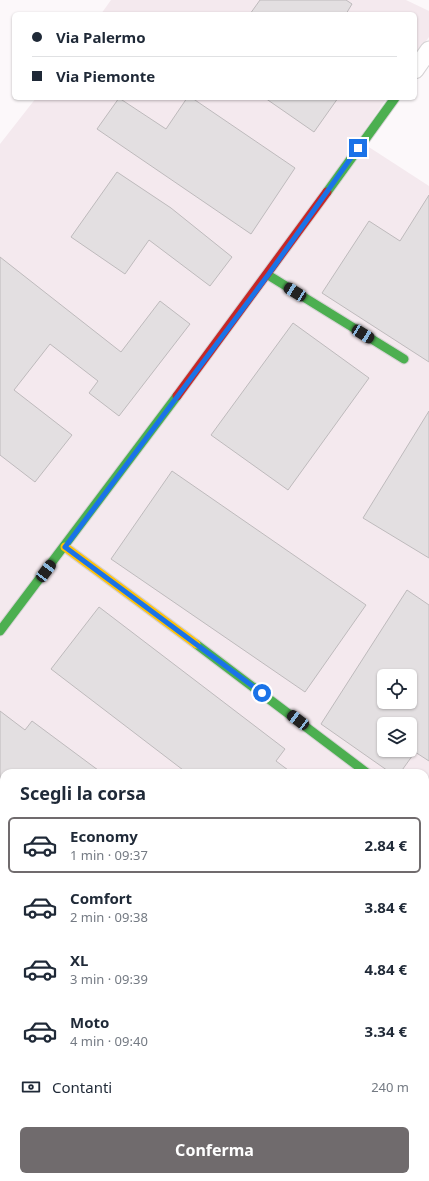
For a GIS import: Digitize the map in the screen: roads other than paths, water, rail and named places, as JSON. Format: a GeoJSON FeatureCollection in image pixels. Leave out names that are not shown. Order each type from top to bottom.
{"type":"FeatureCollection","features":[{"type":"Feature","properties":{"kind":"street"},"geometry":{"type":"LineString","coordinates":[[417,67],[429,50]]}},
{"type":"Feature","properties":{"kind":"street"},"geometry":{"type":"LineString","coordinates":[[0,631],[65,547],[268,275],[394,100]]}},
{"type":"Feature","properties":{"kind":"street"},"geometry":{"type":"LineString","coordinates":[[268,275],[404,359]]}},
{"type":"Feature","properties":{"kind":"street"},"geometry":{"type":"LineString","coordinates":[[65,547],[287,711],[362,769]]}}]}
